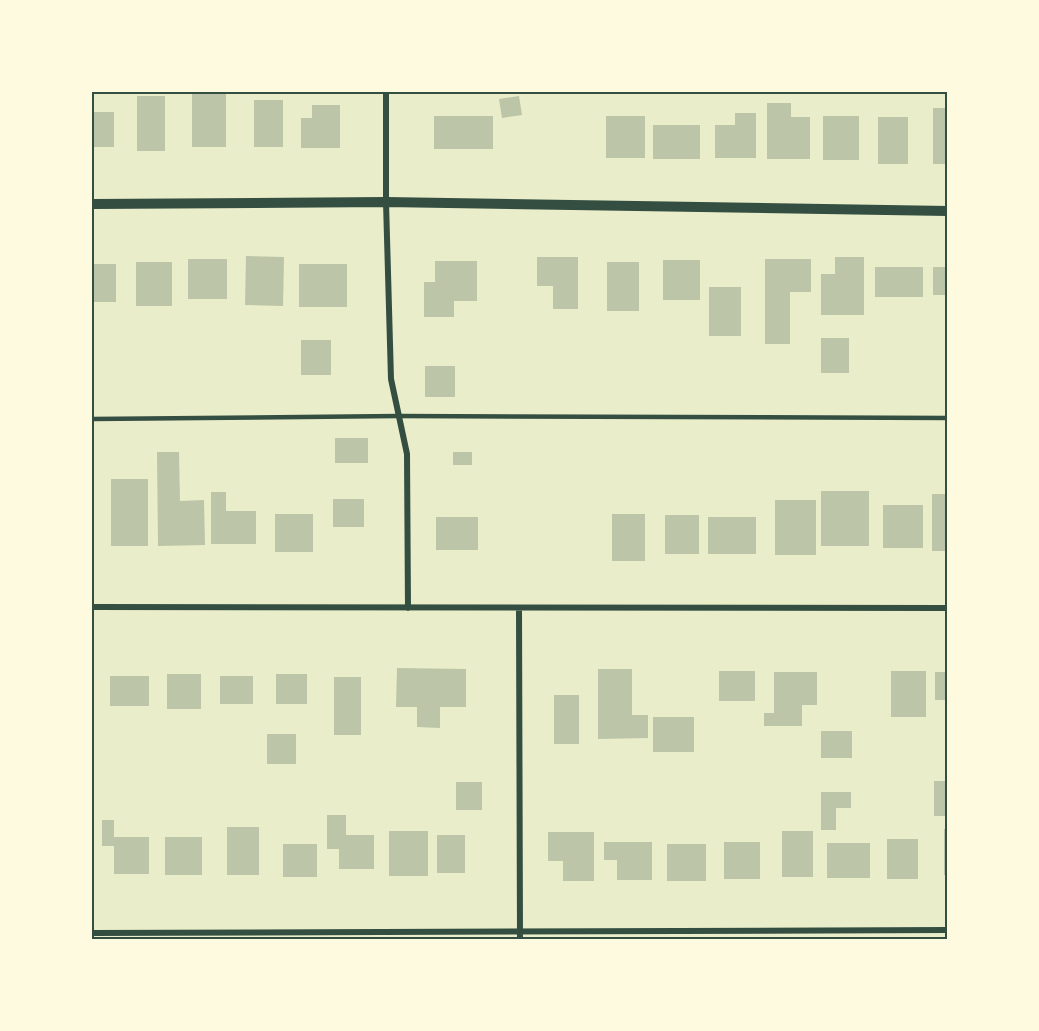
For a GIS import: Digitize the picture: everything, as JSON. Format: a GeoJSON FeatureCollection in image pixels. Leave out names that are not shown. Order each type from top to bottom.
{"type":"FeatureCollection","features":[{"type":"Feature","properties":{"kind":"street"},"geometry":{"type":"LineString","coordinates":[[386,92],[386,202],[391,379],[407,454],[408,608]]}},
{"type":"Feature","properties":{"kind":"street"},"geometry":{"type":"LineString","coordinates":[[92,204],[386,202],[948,211]]}},
{"type":"Feature","properties":{"kind":"street"},"geometry":{"type":"LineString","coordinates":[[92,607],[948,608]]}},
{"type":"Feature","properties":{"kind":"street"},"geometry":{"type":"LineString","coordinates":[[519,609],[520,936]]}},
{"type":"Feature","properties":{"kind":"street"},"geometry":{"type":"LineString","coordinates":[[92,933],[520,936],[948,930]]}},
{"type":"Feature","properties":{"kind":"lane"},"geometry":{"type":"LineString","coordinates":[[92,419],[399,416],[948,418]]}},
{"type":"Feature","properties":{"kind":"building"},"geometry":{"type":"Polygon","coordinates":[[[192,92],[226,92],[226,147],[192,147],[192,92]]]}},
{"type":"Feature","properties":{"kind":"building"},"geometry":{"type":"Polygon","coordinates":[[[137,96],[165,96],[165,151],[137,151],[137,96]]]}},
{"type":"Feature","properties":{"kind":"building"},"geometry":{"type":"Polygon","coordinates":[[[519,96],[522,115],[502,118],[499,99],[519,96]]]}},
{"type":"Feature","properties":{"kind":"building"},"geometry":{"type":"Polygon","coordinates":[[[254,100],[283,100],[283,147],[254,147],[254,100]]]}},
{"type":"Feature","properties":{"kind":"building"},"geometry":{"type":"Polygon","coordinates":[[[767,103],[791,103],[791,117],[810,117],[810,159],[767,159],[767,103]]]}},
{"type":"Feature","properties":{"kind":"building"},"geometry":{"type":"Polygon","coordinates":[[[312,105],[340,105],[340,148],[301,148],[301,118],[312,118],[312,105]]]}},
{"type":"Feature","properties":{"kind":"building"},"geometry":{"type":"Polygon","coordinates":[[[933,108],[948,108],[948,164],[933,164],[933,108]]]}},
{"type":"Feature","properties":{"kind":"building"},"geometry":{"type":"Polygon","coordinates":[[[92,112],[114,112],[114,147],[92,147],[92,112]]]}},
{"type":"Feature","properties":{"kind":"building"},"geometry":{"type":"Polygon","coordinates":[[[735,113],[756,113],[756,158],[715,158],[715,125],[735,125],[735,113]]]}},
{"type":"Feature","properties":{"kind":"building"},"geometry":{"type":"Polygon","coordinates":[[[434,116],[493,116],[493,149],[434,149],[434,116]]]}},
{"type":"Feature","properties":{"kind":"building"},"geometry":{"type":"Polygon","coordinates":[[[606,116],[645,116],[645,158],[606,158],[606,116]]]}},
{"type":"Feature","properties":{"kind":"building"},"geometry":{"type":"Polygon","coordinates":[[[823,116],[859,116],[859,160],[823,160],[823,116]]]}},
{"type":"Feature","properties":{"kind":"building"},"geometry":{"type":"Polygon","coordinates":[[[878,117],[908,117],[908,164],[878,164],[878,117]]]}},
{"type":"Feature","properties":{"kind":"building"},"geometry":{"type":"Polygon","coordinates":[[[653,125],[700,125],[700,159],[653,159],[653,125]]]}},
{"type":"Feature","properties":{"kind":"building"},"geometry":{"type":"Polygon","coordinates":[[[246,256],[284,257],[283,306],[245,305],[246,256]]]}},
{"type":"Feature","properties":{"kind":"building"},"geometry":{"type":"Polygon","coordinates":[[[537,257],[578,257],[578,309],[553,309],[553,286],[537,286],[537,257]]]}},
{"type":"Feature","properties":{"kind":"building"},"geometry":{"type":"Polygon","coordinates":[[[835,257],[864,257],[864,315],[821,315],[821,274],[835,274],[835,257]]]}},
{"type":"Feature","properties":{"kind":"building"},"geometry":{"type":"Polygon","coordinates":[[[188,259],[227,259],[227,299],[188,299],[188,259]]]}},
{"type":"Feature","properties":{"kind":"building"},"geometry":{"type":"Polygon","coordinates":[[[765,259],[811,259],[811,292],[790,292],[790,344],[765,344],[765,259]]]}},
{"type":"Feature","properties":{"kind":"building"},"geometry":{"type":"Polygon","coordinates":[[[663,260],[700,260],[700,300],[663,300],[663,260]]]}},
{"type":"Feature","properties":{"kind":"building"},"geometry":{"type":"Polygon","coordinates":[[[435,261],[477,261],[477,301],[454,301],[454,317],[424,317],[424,282],[435,282],[435,261]]]}},
{"type":"Feature","properties":{"kind":"building"},"geometry":{"type":"Polygon","coordinates":[[[136,262],[172,262],[172,306],[136,306],[136,262]]]}},
{"type":"Feature","properties":{"kind":"building"},"geometry":{"type":"Polygon","coordinates":[[[607,262],[639,262],[639,311],[607,311],[607,262]]]}},
{"type":"Feature","properties":{"kind":"building"},"geometry":{"type":"Polygon","coordinates":[[[92,264],[116,264],[116,302],[92,302],[92,264]]]}},
{"type":"Feature","properties":{"kind":"building"},"geometry":{"type":"Polygon","coordinates":[[[299,264],[347,264],[347,307],[299,307],[299,264]]]}},
{"type":"Feature","properties":{"kind":"building"},"geometry":{"type":"Polygon","coordinates":[[[875,267],[923,267],[923,297],[875,297],[875,267]]]}},
{"type":"Feature","properties":{"kind":"building"},"geometry":{"type":"Polygon","coordinates":[[[933,267],[948,267],[948,295],[933,295],[933,267]]]}},
{"type":"Feature","properties":{"kind":"building"},"geometry":{"type":"Polygon","coordinates":[[[709,287],[741,287],[741,336],[709,336],[709,287]]]}},
{"type":"Feature","properties":{"kind":"building"},"geometry":{"type":"Polygon","coordinates":[[[821,338],[849,338],[849,373],[821,373],[821,338]]]}},
{"type":"Feature","properties":{"kind":"building"},"geometry":{"type":"Polygon","coordinates":[[[301,340],[331,340],[331,375],[301,375],[301,340]]]}},
{"type":"Feature","properties":{"kind":"building"},"geometry":{"type":"Polygon","coordinates":[[[425,366],[455,366],[455,397],[425,397],[425,366]]]}},
{"type":"Feature","properties":{"kind":"building"},"geometry":{"type":"Polygon","coordinates":[[[335,438],[368,438],[368,463],[335,463],[335,438]]]}},
{"type":"Feature","properties":{"kind":"building"},"geometry":{"type":"Polygon","coordinates":[[[157,452],[179,452],[180,501],[204,500],[205,545],[158,546],[157,452]]]}},
{"type":"Feature","properties":{"kind":"building"},"geometry":{"type":"Polygon","coordinates":[[[453,452],[472,452],[472,465],[453,465],[453,452]]]}},
{"type":"Feature","properties":{"kind":"building"},"geometry":{"type":"Polygon","coordinates":[[[111,479],[148,479],[148,546],[111,546],[111,479]]]}},
{"type":"Feature","properties":{"kind":"building"},"geometry":{"type":"Polygon","coordinates":[[[821,491],[869,491],[869,546],[821,546],[821,491]]]}},
{"type":"Feature","properties":{"kind":"building"},"geometry":{"type":"Polygon","coordinates":[[[211,492],[226,492],[226,511],[256,511],[256,544],[211,544],[211,492]]]}},
{"type":"Feature","properties":{"kind":"building"},"geometry":{"type":"Polygon","coordinates":[[[932,494],[948,494],[948,551],[932,551],[932,494]]]}},
{"type":"Feature","properties":{"kind":"building"},"geometry":{"type":"Polygon","coordinates":[[[333,499],[364,499],[364,527],[333,527],[333,499]]]}},
{"type":"Feature","properties":{"kind":"building"},"geometry":{"type":"Polygon","coordinates":[[[775,500],[816,500],[816,555],[775,555],[775,500]]]}},
{"type":"Feature","properties":{"kind":"building"},"geometry":{"type":"Polygon","coordinates":[[[883,505],[923,505],[923,548],[883,548],[883,505]]]}},
{"type":"Feature","properties":{"kind":"building"},"geometry":{"type":"Polygon","coordinates":[[[275,514],[313,514],[313,552],[275,552],[275,514]]]}},
{"type":"Feature","properties":{"kind":"building"},"geometry":{"type":"Polygon","coordinates":[[[612,514],[645,514],[645,561],[612,561],[612,514]]]}},
{"type":"Feature","properties":{"kind":"building"},"geometry":{"type":"Polygon","coordinates":[[[665,515],[699,515],[699,554],[665,554],[665,515]]]}},
{"type":"Feature","properties":{"kind":"building"},"geometry":{"type":"Polygon","coordinates":[[[436,517],[478,517],[478,550],[436,550],[436,517]]]}},
{"type":"Feature","properties":{"kind":"building"},"geometry":{"type":"Polygon","coordinates":[[[708,517],[756,517],[756,554],[708,554],[708,517]]]}},
{"type":"Feature","properties":{"kind":"building"},"geometry":{"type":"Polygon","coordinates":[[[397,668],[466,669],[466,707],[440,707],[440,728],[417,727],[417,707],[396,707],[397,668]]]}},
{"type":"Feature","properties":{"kind":"building"},"geometry":{"type":"Polygon","coordinates":[[[598,669],[632,669],[632,715],[648,715],[648,738],[598,739],[598,669]]]}},
{"type":"Feature","properties":{"kind":"building"},"geometry":{"type":"Polygon","coordinates":[[[719,671],[755,671],[755,701],[719,701],[719,671]]]}},
{"type":"Feature","properties":{"kind":"building"},"geometry":{"type":"Polygon","coordinates":[[[891,671],[926,671],[926,717],[891,717],[891,671]]]}},
{"type":"Feature","properties":{"kind":"building"},"geometry":{"type":"Polygon","coordinates":[[[774,672],[817,672],[817,705],[802,705],[802,726],[764,726],[764,713],[774,713],[774,672]]]}},
{"type":"Feature","properties":{"kind":"building"},"geometry":{"type":"Polygon","coordinates":[[[935,672],[948,672],[948,700],[935,700],[935,672]]]}},
{"type":"Feature","properties":{"kind":"building"},"geometry":{"type":"Polygon","coordinates":[[[167,674],[201,674],[201,709],[167,709],[167,674]]]}},
{"type":"Feature","properties":{"kind":"building"},"geometry":{"type":"Polygon","coordinates":[[[276,674],[307,674],[307,704],[276,704],[276,674]]]}},
{"type":"Feature","properties":{"kind":"building"},"geometry":{"type":"Polygon","coordinates":[[[110,676],[149,676],[149,706],[110,706],[110,676]]]}},
{"type":"Feature","properties":{"kind":"building"},"geometry":{"type":"Polygon","coordinates":[[[220,676],[253,676],[253,704],[220,704],[220,676]]]}},
{"type":"Feature","properties":{"kind":"building"},"geometry":{"type":"Polygon","coordinates":[[[334,677],[361,677],[361,735],[334,735],[334,677]]]}},
{"type":"Feature","properties":{"kind":"building"},"geometry":{"type":"Polygon","coordinates":[[[554,695],[579,695],[579,744],[554,744],[554,695]]]}},
{"type":"Feature","properties":{"kind":"building"},"geometry":{"type":"Polygon","coordinates":[[[653,717],[694,717],[694,752],[653,752],[653,717]]]}},
{"type":"Feature","properties":{"kind":"building"},"geometry":{"type":"Polygon","coordinates":[[[821,731],[852,731],[852,758],[821,758],[821,731]]]}},
{"type":"Feature","properties":{"kind":"building"},"geometry":{"type":"Polygon","coordinates":[[[267,734],[296,734],[296,764],[267,764],[267,734]]]}},
{"type":"Feature","properties":{"kind":"building"},"geometry":{"type":"Polygon","coordinates":[[[934,781],[948,781],[948,816],[934,816],[934,781]]]}},
{"type":"Feature","properties":{"kind":"building"},"geometry":{"type":"Polygon","coordinates":[[[456,782],[482,782],[482,810],[456,810],[456,782]]]}},
{"type":"Feature","properties":{"kind":"building"},"geometry":{"type":"Polygon","coordinates":[[[821,792],[851,792],[851,808],[836,808],[836,830],[821,830],[821,792]]]}},
{"type":"Feature","properties":{"kind":"building"},"geometry":{"type":"Polygon","coordinates":[[[327,815],[346,815],[346,835],[374,835],[374,869],[339,869],[339,849],[327,849],[327,815]]]}},
{"type":"Feature","properties":{"kind":"building"},"geometry":{"type":"Polygon","coordinates":[[[102,820],[114,820],[114,837],[149,837],[149,874],[114,874],[114,846],[102,846],[102,820]]]}},
{"type":"Feature","properties":{"kind":"building"},"geometry":{"type":"Polygon","coordinates":[[[227,827],[259,827],[259,875],[227,875],[227,827]]]}},
{"type":"Feature","properties":{"kind":"building"},"geometry":{"type":"Polygon","coordinates":[[[944,829],[948,829],[948,875],[944,875],[944,829]]]}},
{"type":"Feature","properties":{"kind":"building"},"geometry":{"type":"Polygon","coordinates":[[[389,831],[428,831],[428,876],[389,876],[389,831]]]}},
{"type":"Feature","properties":{"kind":"building"},"geometry":{"type":"Polygon","coordinates":[[[782,831],[813,831],[813,877],[782,877],[782,831]]]}},
{"type":"Feature","properties":{"kind":"building"},"geometry":{"type":"Polygon","coordinates":[[[548,832],[594,832],[594,881],[563,881],[563,861],[548,861],[548,832]]]}},
{"type":"Feature","properties":{"kind":"building"},"geometry":{"type":"Polygon","coordinates":[[[437,835],[465,835],[465,873],[437,873],[437,835]]]}},
{"type":"Feature","properties":{"kind":"building"},"geometry":{"type":"Polygon","coordinates":[[[165,837],[202,837],[202,875],[165,875],[165,837]]]}},
{"type":"Feature","properties":{"kind":"building"},"geometry":{"type":"Polygon","coordinates":[[[887,839],[918,839],[918,879],[887,879],[887,839]]]}},
{"type":"Feature","properties":{"kind":"building"},"geometry":{"type":"Polygon","coordinates":[[[604,842],[652,842],[652,880],[617,880],[617,860],[604,860],[604,842]]]}},
{"type":"Feature","properties":{"kind":"building"},"geometry":{"type":"Polygon","coordinates":[[[724,842],[760,842],[760,879],[724,879],[724,842]]]}},
{"type":"Feature","properties":{"kind":"building"},"geometry":{"type":"Polygon","coordinates":[[[827,843],[870,843],[870,878],[827,878],[827,843]]]}},
{"type":"Feature","properties":{"kind":"building"},"geometry":{"type":"Polygon","coordinates":[[[283,844],[317,844],[317,877],[283,877],[283,844]]]}},
{"type":"Feature","properties":{"kind":"building"},"geometry":{"type":"Polygon","coordinates":[[[667,844],[706,844],[706,881],[667,881],[667,844]]]}}]}
